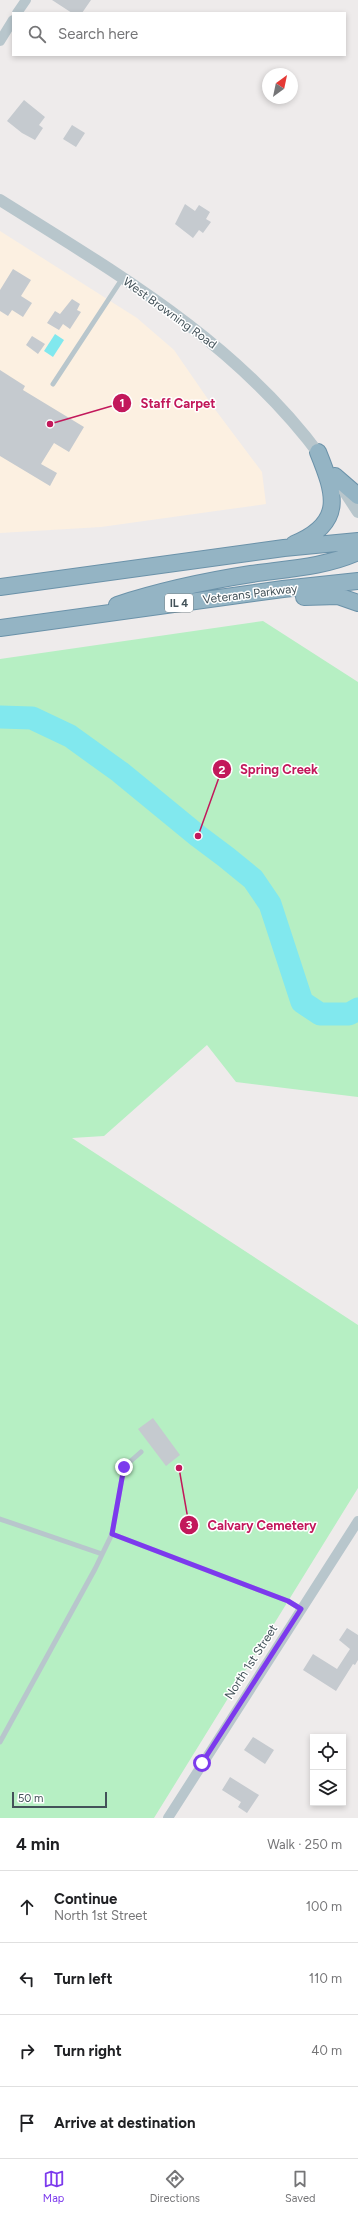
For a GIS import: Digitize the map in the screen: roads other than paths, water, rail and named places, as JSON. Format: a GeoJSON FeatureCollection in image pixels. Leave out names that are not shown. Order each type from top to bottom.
{"type":"FeatureCollection","features":[{"type":"Feature","properties":{"kind":"highway"},"geometry":{"type":"LineString","coordinates":[[284,548],[303,540],[313,533],[325,522],[330,514],[333,495],[318,452]]}},
{"type":"Feature","properties":{"kind":"highway"},"geometry":{"type":"LineString","coordinates":[[335,476],[358,496]]}},
{"type":"Feature","properties":{"kind":"highway"},"geometry":{"type":"LineString","coordinates":[[0,587],[284,548],[358,541]]}},
{"type":"Feature","properties":{"kind":"highway"},"geometry":{"type":"LineString","coordinates":[[73,618],[150,594],[231,577],[336,561],[358,552]]}},
{"type":"Feature","properties":{"kind":"highway","name":"Veterans Parkway"},"geometry":{"type":"LineString","coordinates":[[0,628],[358,581]]}},
{"type":"Feature","properties":{"kind":"highway"},"geometry":{"type":"LineString","coordinates":[[198,601],[221,607],[318,596],[338,596],[358,603]]}},
{"type":"Feature","properties":{"kind":"street"},"geometry":{"type":"LineString","coordinates":[[19,12],[26,0]]}},
{"type":"Feature","properties":{"kind":"street"},"geometry":{"type":"LineString","coordinates":[[0,41],[12,22]]}},
{"type":"Feature","properties":{"kind":"street","name":"West Browning Road"},"geometry":{"type":"LineString","coordinates":[[0,200],[123,278],[180,317],[222,350],[286,414],[318,452],[358,512]]}},
{"type":"Feature","properties":{"kind":"street","name":"North 1st Street"},"geometry":{"type":"LineString","coordinates":[[168,1818],[358,1521]]}},
{"type":"Feature","properties":{"kind":"lane"},"geometry":{"type":"LineString","coordinates":[[53,384],[123,278]]}},
{"type":"Feature","properties":{"kind":"lane"},"geometry":{"type":"LineString","coordinates":[[0,1742],[112,1534],[124,1467],[141,1452]]}},
{"type":"Feature","properties":{"kind":"lane"},"geometry":{"type":"LineString","coordinates":[[0,1519],[102,1554]]}},
{"type":"Feature","properties":{"kind":"lane"},"geometry":{"type":"LineString","coordinates":[[112,1534],[288,1601],[301,1609]]}},
{"type":"Feature","properties":{"kind":"water"},"geometry":{"type":"Polygon","coordinates":[[[55,334],[64,340],[53,357],[44,351],[55,334]]]}},
{"type":"Feature","properties":{"kind":"waterway"},"geometry":{"type":"LineString","coordinates":[[0,717],[32,718],[70,736],[120,772],[253,879],[270,904],[302,1002],[320,1014],[349,1014],[358,1009]]}},
{"type":"Feature","properties":{"kind":"place","name":"Staff Carpet"},"geometry":{"type":"Point","coordinates":[50,424]}},
{"type":"Feature","properties":{"kind":"place","name":"Spring Creek"},"geometry":{"type":"Point","coordinates":[198,836]}},
{"type":"Feature","properties":{"kind":"place","name":"Calvary Cemetery"},"geometry":{"type":"Point","coordinates":[179,1468]}}]}
